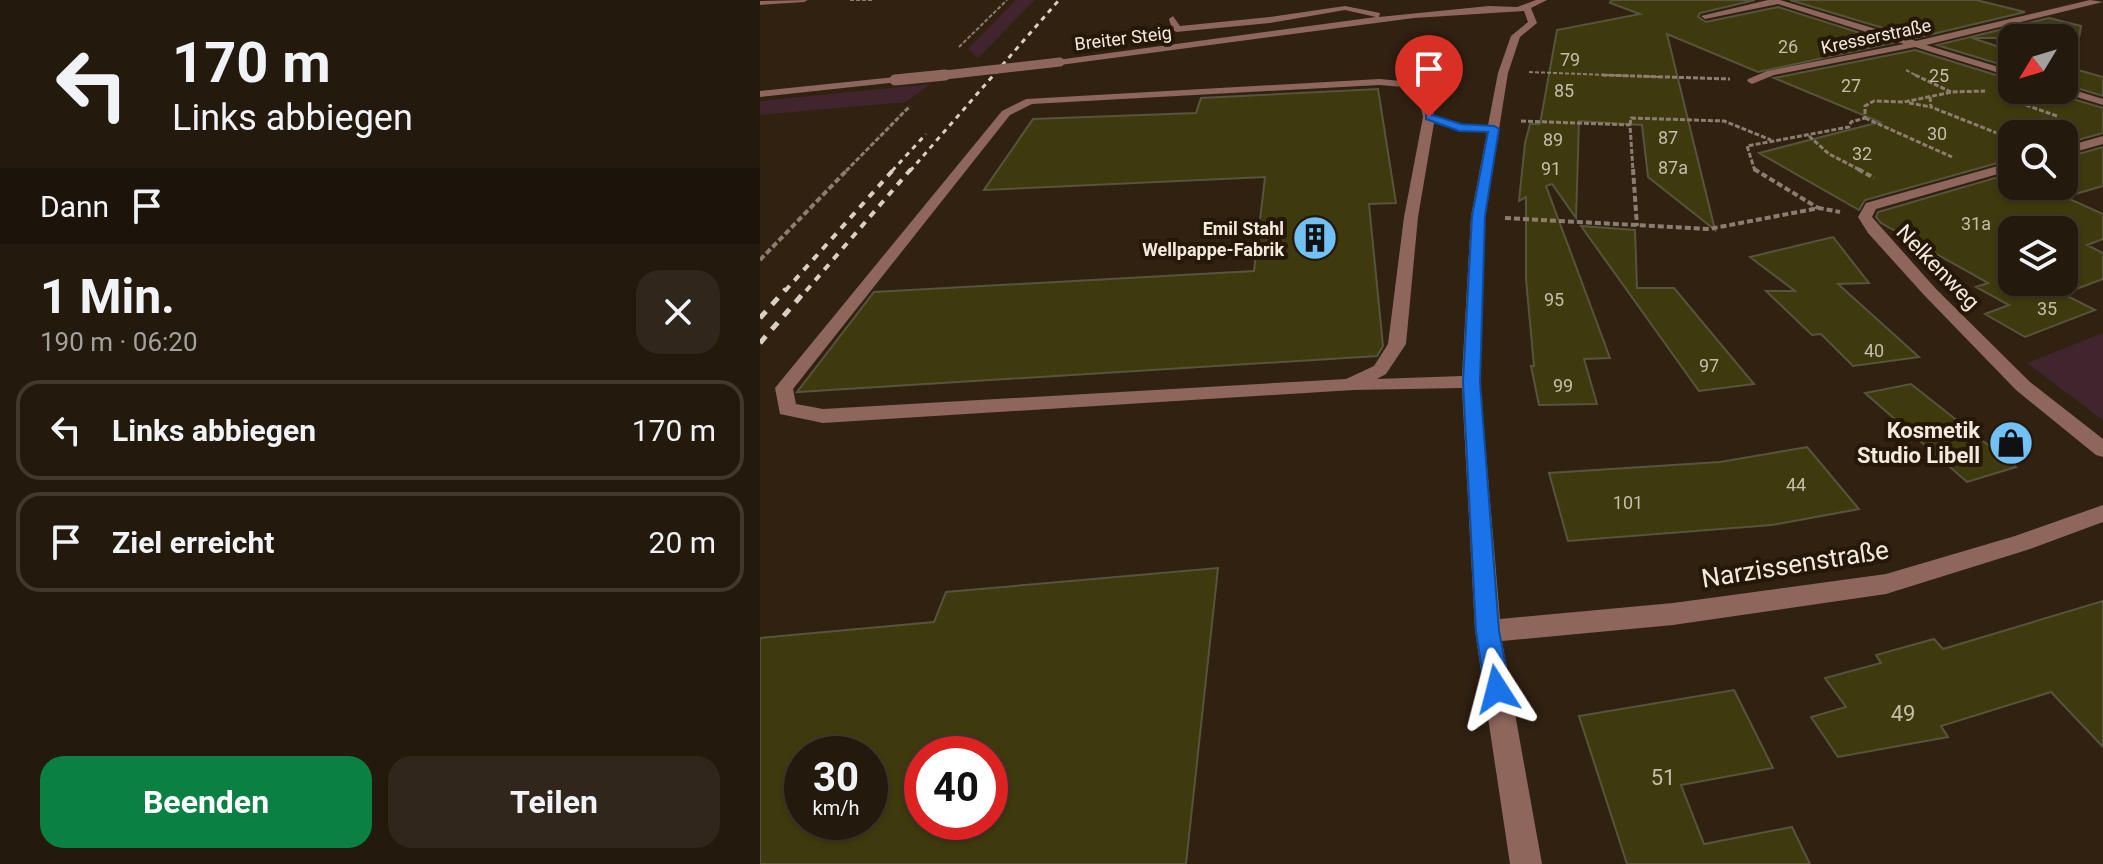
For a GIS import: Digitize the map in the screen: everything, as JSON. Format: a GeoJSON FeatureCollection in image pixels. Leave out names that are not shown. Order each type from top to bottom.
{"type":"FeatureCollection","features":[{"type":"Feature","properties":{"kind":"street"},"geometry":{"type":"LineString","coordinates":[[760,3],[804,0]]}},
{"type":"Feature","properties":{"kind":"street"},"geometry":{"type":"LineString","coordinates":[[1504,11],[1527,8],[1543,0]]}},
{"type":"Feature","properties":{"kind":"street","name":"Kresserstraße"},"geometry":{"type":"LineString","coordinates":[[1752,81],[1771,73],[1917,44],[2100,0]]}},
{"type":"Feature","properties":{"kind":"street"},"geometry":{"type":"LineString","coordinates":[[1705,16],[1775,1],[1998,70]]}},
{"type":"Feature","properties":{"kind":"street","name":"Breiter Steig"},"geometry":{"type":"LineString","coordinates":[[760,94],[1060,62],[1487,3],[1504,11]]}},
{"type":"Feature","properties":{"kind":"street"},"geometry":{"type":"LineString","coordinates":[[1173,19],[1176,29],[1345,8],[1373,13],[1383,19]]}},
{"type":"Feature","properties":{"kind":"street"},"geometry":{"type":"LineString","coordinates":[[1526,864],[1488,631],[1471,382],[1478,216],[1504,71],[1516,36],[1533,23],[1527,8]]}},
{"type":"Feature","properties":{"kind":"street"},"geometry":{"type":"LineString","coordinates":[[1504,11],[1522,29]]}},
{"type":"Feature","properties":{"kind":"street"},"geometry":{"type":"LineString","coordinates":[[1349,385],[1380,370],[1397,344],[1411,217],[1429,117],[1420,85],[1379,82],[1030,101],[1006,113],[784,388],[787,409],[823,416],[1349,385],[1471,382]]}},
{"type":"Feature","properties":{"kind":"street"},"geometry":{"type":"LineString","coordinates":[[2078,94],[2103,102]]}},
{"type":"Feature","properties":{"kind":"street"},"geometry":{"type":"LineString","coordinates":[[1429,117],[1459,128],[1495,124]]}},
{"type":"Feature","properties":{"kind":"street"},"geometry":{"type":"LineString","coordinates":[[2078,147],[2103,140]]}},
{"type":"Feature","properties":{"kind":"street","name":"Nelkenweg"},"geometry":{"type":"LineString","coordinates":[[1998,170],[1871,206],[1865,217],[1873,230],[2023,386],[2103,450]]}},
{"type":"Feature","properties":{"kind":"street","name":"Narzissenstraße"},"geometry":{"type":"LineString","coordinates":[[1488,631],[1673,614],[1886,584],[2019,544],[2103,513]]}},
{"type":"Feature","properties":{"kind":"path"},"geometry":{"type":"LineString","coordinates":[[850,0],[873,0]]}},
{"type":"Feature","properties":{"kind":"path"},"geometry":{"type":"LineString","coordinates":[[1504,71],[1704,76],[1752,81]]}},
{"type":"Feature","properties":{"kind":"path"},"geometry":{"type":"LineString","coordinates":[[1904,102],[1952,92],[1967,94],[1986,91]]}},
{"type":"Feature","properties":{"kind":"path"},"geometry":{"type":"LineString","coordinates":[[1930,97],[1931,107]]}},
{"type":"Feature","properties":{"kind":"path"},"geometry":{"type":"LineString","coordinates":[[1865,118],[1865,106],[1874,101],[1904,102],[1931,107],[1998,133]]}},
{"type":"Feature","properties":{"kind":"path"},"geometry":{"type":"LineString","coordinates":[[2023,104],[2059,117]]}},
{"type":"Feature","properties":{"kind":"path"},"geometry":{"type":"LineString","coordinates":[[760,260],[911,105]]}},
{"type":"Feature","properties":{"kind":"path"},"geometry":{"type":"LineString","coordinates":[[1637,226],[1631,118],[1724,121],[1772,140]]}},
{"type":"Feature","properties":{"kind":"path"},"geometry":{"type":"LineString","coordinates":[[1865,217],[1819,208],[1755,172],[1747,146],[1849,127],[1851,122],[1865,118],[1988,173]]}},
{"type":"Feature","properties":{"kind":"path"},"geometry":{"type":"LineString","coordinates":[[1495,124],[1630,125]]}},
{"type":"Feature","properties":{"kind":"path"},"geometry":{"type":"LineString","coordinates":[[1808,136],[1829,154],[1907,195]]}},
{"type":"Feature","properties":{"kind":"path"},"geometry":{"type":"LineString","coordinates":[[1478,216],[1709,229],[1819,208]]}},
{"type":"Feature","properties":{"kind":"shaded area"},"geometry":{"type":"Polygon","coordinates":[[[1016,0],[1035,0],[978,58],[968,49],[1016,0]]]}},
{"type":"Feature","properties":{"kind":"shaded area"},"geometry":{"type":"Polygon","coordinates":[[[931,84],[906,102],[760,115],[760,101],[931,84]]]}},
{"type":"Feature","properties":{"kind":"shaded area"},"geometry":{"type":"Polygon","coordinates":[[[2103,333],[2103,420],[2027,363],[2103,333]]]}},
{"type":"Feature","properties":{"kind":"building"},"geometry":{"type":"Polygon","coordinates":[[[1611,0],[1755,0],[1700,13],[1698,17],[1706,22],[1778,7],[1892,43],[1758,72],[1667,34],[1715,230],[1648,177],[1642,125],[1579,121],[1576,218],[1552,184],[1546,186],[1610,358],[1584,359],[1597,404],[1539,405],[1531,366],[1534,366],[1526,279],[1526,197],[1519,201],[1525,143],[1530,124],[1540,124],[1557,30],[1640,14],[1610,3],[1611,0]]]}},
{"type":"Feature","properties":{"kind":"building"},"geometry":{"type":"Polygon","coordinates":[[[1790,0],[1976,0],[2025,12],[1916,38],[1790,0]]]}},
{"type":"Feature","properties":{"kind":"building"},"geometry":{"type":"Polygon","coordinates":[[[2049,18],[2073,24],[2024,24],[2049,18]]]}},
{"type":"Feature","properties":{"kind":"building"},"geometry":{"type":"Polygon","coordinates":[[[1998,30],[1998,38],[1972,38],[1998,46],[1998,64],[1937,45],[1998,30]]]}},
{"type":"Feature","properties":{"kind":"building"},"geometry":{"type":"Polygon","coordinates":[[[1915,50],[1998,76],[1998,104],[2078,104],[2078,101],[2103,108],[2103,133],[2078,140],[2078,120],[1998,120],[1998,163],[1865,200],[1859,210],[1759,153],[1880,122],[1774,78],[1915,50]]]}},
{"type":"Feature","properties":{"kind":"building"},"geometry":{"type":"Polygon","coordinates":[[[2078,70],[2103,77],[2103,96],[2078,88],[2078,70]]]}},
{"type":"Feature","properties":{"kind":"building","name":"Emil Stahl Wellpappe-Fabrik"},"geometry":{"type":"Polygon","coordinates":[[[1378,89],[1396,203],[1369,204],[1383,346],[1377,356],[797,392],[874,292],[1254,271],[1265,177],[984,190],[1033,119],[1196,113],[1201,98],[1378,89]]]}},
{"type":"Feature","properties":{"kind":"building"},"geometry":{"type":"Polygon","coordinates":[[[2103,147],[2103,186],[2078,193],[2078,154],[2103,147]]]}},
{"type":"Feature","properties":{"kind":"building"},"geometry":{"type":"Polygon","coordinates":[[[1998,177],[1998,200],[2072,200],[2103,214],[2103,239],[2087,245],[2103,253],[2103,279],[2078,288],[2078,216],[1998,216],[1998,296],[2067,296],[2095,310],[2025,337],[1985,314],[2009,305],[1976,287],[1988,283],[1881,223],[1876,217],[1878,212],[1998,177]]]}},
{"type":"Feature","properties":{"kind":"building"},"geometry":{"type":"Polygon","coordinates":[[[1581,226],[1635,230],[1637,288],[1674,288],[1754,384],[1699,391],[1581,226]]]}},
{"type":"Feature","properties":{"kind":"building"},"geometry":{"type":"Polygon","coordinates":[[[1833,237],[1869,283],[1838,284],[1919,357],[1853,366],[1821,334],[1812,335],[1766,291],[1795,291],[1750,257],[1833,237]]]}},
{"type":"Feature","properties":{"kind":"building"},"geometry":{"type":"Polygon","coordinates":[[[1911,384],[2016,467],[1967,482],[1865,393],[1911,384]]]}},
{"type":"Feature","properties":{"kind":"building"},"geometry":{"type":"Polygon","coordinates":[[[1807,447],[1859,509],[1772,525],[1568,541],[1549,473],[1720,462],[1807,447]]]}},
{"type":"Feature","properties":{"kind":"building"},"geometry":{"type":"Polygon","coordinates":[[[1218,568],[1186,864],[760,864],[760,638],[934,622],[946,592],[1218,568]]]}},
{"type":"Feature","properties":{"kind":"building"},"geometry":{"type":"Polygon","coordinates":[[[2103,601],[2103,747],[2051,692],[1941,726],[1948,737],[1838,757],[1811,717],[1846,707],[1825,678],[1881,663],[1876,655],[1934,639],[1943,649],[2103,601]]]}},
{"type":"Feature","properties":{"kind":"building"},"geometry":{"type":"Polygon","coordinates":[[[1734,690],[1773,768],[1681,785],[1704,844],[1792,827],[1810,864],[1627,864],[1579,716],[1734,690]]]}},
{"type":"Feature","properties":{"kind":"railway"},"geometry":{"type":"LineString","coordinates":[[910,171],[1059,0]]}},
{"type":"Feature","properties":{"kind":"railway"},"geometry":{"type":"LineString","coordinates":[[892,171],[926,134]]}},
{"type":"Feature","properties":{"kind":"railway"},"geometry":{"type":"LineString","coordinates":[[785,291],[894,169]]}},
{"type":"Feature","properties":{"kind":"railway"},"geometry":{"type":"LineString","coordinates":[[806,291],[911,169]]}},
{"type":"Feature","properties":{"kind":"railway"},"geometry":{"type":"LineString","coordinates":[[760,318],[786,289]]}},
{"type":"Feature","properties":{"kind":"railway"},"geometry":{"type":"LineString","coordinates":[[760,343],[807,289]]}},
{"type":"Feature","properties":{"kind":"place","name":"Emil Stahl Wellpappe-Fabrik"},"geometry":{"type":"Point","coordinates":[1315,238]}},
{"type":"Feature","properties":{"kind":"place","name":"Kosmetik Studio Libell"},"geometry":{"type":"Point","coordinates":[2011,443]}},
{"type":"Feature","properties":{"kind":"route"},"geometry":{"type":"LineString","coordinates":[[1429,117],[1459,128],[1494,129],[1478,216],[1471,382],[1488,631],[1497,689]]}}]}
